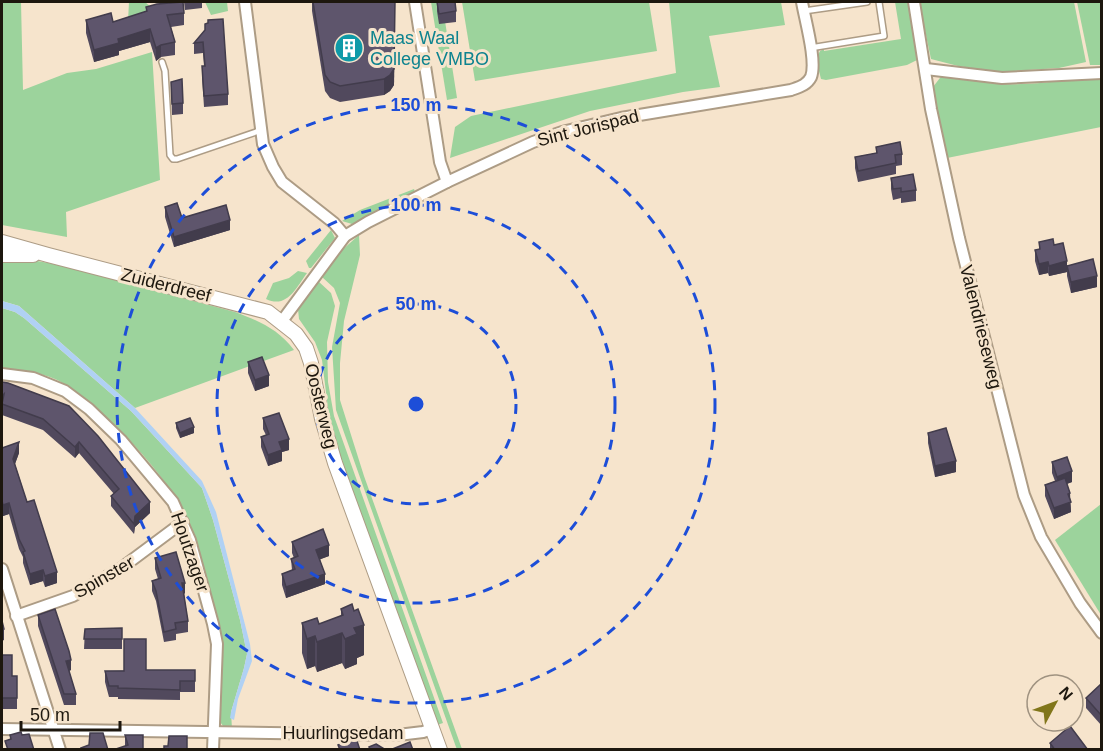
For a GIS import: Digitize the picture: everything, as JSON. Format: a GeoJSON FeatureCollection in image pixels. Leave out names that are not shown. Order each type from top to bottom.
{"type":"FeatureCollection","features":[{"type":"Feature","properties":{"kind":"street"},"geometry":{"type":"LineString","coordinates":[[245,2],[263,144],[282,183],[334,222],[345,236],[282,321]]}},
{"type":"Feature","properties":{"kind":"street"},"geometry":{"type":"LineString","coordinates":[[415,2],[440,162],[447,182]]}},
{"type":"Feature","properties":{"kind":"street","name":"Valendrieseweg"},"geometry":{"type":"LineString","coordinates":[[914,2],[933,118],[959,238],[1024,495],[1046,546],[1101,633]]}},
{"type":"Feature","properties":{"kind":"street"},"geometry":{"type":"LineString","coordinates":[[803,6],[810,48]]}},
{"type":"Feature","properties":{"kind":"street","name":"Sint Jorispad"},"geometry":{"type":"LineString","coordinates":[[345,236],[447,182],[533,141],[621,118],[791,90],[803,86],[810,78],[813,65],[810,48]]}},
{"type":"Feature","properties":{"kind":"street"},"geometry":{"type":"LineString","coordinates":[[926,69],[1002,78],[1101,73]]}},
{"type":"Feature","properties":{"kind":"street","name":"Zuiderdreef"},"geometry":{"type":"LineString","coordinates":[[2,242],[238,303],[268,312],[282,321]]}},
{"type":"Feature","properties":{"kind":"street","name":"Zuiderdreef"},"geometry":{"type":"LineString","coordinates":[[2,255],[48,255]]}},
{"type":"Feature","properties":{"kind":"street","name":"Oosterweg"},"geometry":{"type":"LineString","coordinates":[[282,321],[296,334],[306,348],[328,443],[440,750]]}},
{"type":"Feature","properties":{"kind":"street","name":"Houtzager"},"geometry":{"type":"LineString","coordinates":[[2,374],[33,378],[65,391],[121,440],[173,502],[183,522],[196,561],[217,644],[213,750]]}},
{"type":"Feature","properties":{"kind":"street","name":"Spinster"},"geometry":{"type":"LineString","coordinates":[[16,616],[73,596],[146,552],[183,522]]}},
{"type":"Feature","properties":{"kind":"street"},"geometry":{"type":"LineString","coordinates":[[2,569],[60,750]]}},
{"type":"Feature","properties":{"kind":"street","name":"Huurlingsedam"},"geometry":{"type":"LineString","coordinates":[[2,729],[398,735],[432,729]]}},
{"type":"Feature","properties":{"kind":"lane"},"geometry":{"type":"LineString","coordinates":[[803,6],[867,2]]}},
{"type":"Feature","properties":{"kind":"lane"},"geometry":{"type":"LineString","coordinates":[[810,48],[884,36],[879,2]]}},
{"type":"Feature","properties":{"kind":"lane"},"geometry":{"type":"LineString","coordinates":[[162,62],[165,71],[170,155],[173,159],[262,130]]}},
{"type":"Feature","properties":{"kind":"green space"},"geometry":{"type":"Polygon","coordinates":[[[2,2],[21,2],[23,90],[67,73],[96,69],[152,52],[160,180],[66,212],[67,237],[2,225],[2,2]]]}},
{"type":"Feature","properties":{"kind":"green space"},"geometry":{"type":"Polygon","coordinates":[[[129,2],[145,2],[151,7],[155,17],[128,21],[129,2]]]}},
{"type":"Feature","properties":{"kind":"green space"},"geometry":{"type":"Polygon","coordinates":[[[205,2],[227,2],[228,11],[211,15],[205,2]]]}},
{"type":"Feature","properties":{"kind":"green space"},"geometry":{"type":"Polygon","coordinates":[[[431,2],[442,2],[457,98],[447,100],[431,2]]]}},
{"type":"Feature","properties":{"kind":"green space"},"geometry":{"type":"Polygon","coordinates":[[[462,2],[649,2],[657,51],[475,81],[462,2]]]}},
{"type":"Feature","properties":{"kind":"green space"},"geometry":{"type":"Polygon","coordinates":[[[669,2],[781,2],[785,25],[709,36],[720,87],[683,92],[590,111],[450,158],[455,127],[471,116],[676,73],[669,2]]]}},
{"type":"Feature","properties":{"kind":"green space"},"geometry":{"type":"Polygon","coordinates":[[[895,2],[909,2],[917,60],[907,65],[821,79],[816,59],[820,51],[824,49],[824,51],[901,39],[895,2]]]}},
{"type":"Feature","properties":{"kind":"green space"},"geometry":{"type":"Polygon","coordinates":[[[919,2],[1074,2],[1086,62],[1059,68],[998,72],[931,59],[919,2]]]}},
{"type":"Feature","properties":{"kind":"green space"},"geometry":{"type":"Polygon","coordinates":[[[1077,2],[1101,2],[1101,65],[1090,65],[1077,2]]]}},
{"type":"Feature","properties":{"kind":"green space"},"geometry":{"type":"Polygon","coordinates":[[[943,74],[1003,84],[1045,83],[1101,76],[1101,127],[947,158],[933,87],[943,74]]]}},
{"type":"Feature","properties":{"kind":"green space"},"geometry":{"type":"Polygon","coordinates":[[[414,189],[415,192],[352,224],[342,221],[360,210],[414,189]]]}},
{"type":"Feature","properties":{"kind":"green space"},"geometry":{"type":"Polygon","coordinates":[[[331,230],[335,238],[309,268],[306,261],[331,230]]]}},
{"type":"Feature","properties":{"kind":"green space"},"geometry":{"type":"Polygon","coordinates":[[[359,235],[360,255],[344,321],[340,363],[340,400],[364,476],[462,749],[456,747],[336,410],[332,347],[340,303],[334,288],[322,277],[341,251],[359,235]]]}},
{"type":"Feature","properties":{"kind":"green space"},"geometry":{"type":"Polygon","coordinates":[[[2,260],[32,260],[59,265],[235,312],[268,326],[294,350],[135,408],[19,306],[2,301],[2,260]]]}},
{"type":"Feature","properties":{"kind":"green space"},"geometry":{"type":"Polygon","coordinates":[[[298,271],[307,273],[290,295],[280,301],[266,299],[273,283],[289,278],[298,271]]]}},
{"type":"Feature","properties":{"kind":"green space"},"geometry":{"type":"Polygon","coordinates":[[[318,281],[331,293],[335,306],[327,342],[328,382],[334,416],[443,723],[437,725],[336,448],[330,425],[322,360],[315,342],[299,319],[298,309],[318,281]]]}},
{"type":"Feature","properties":{"kind":"green space"},"geometry":{"type":"Polygon","coordinates":[[[2,308],[24,318],[131,411],[202,488],[213,520],[247,654],[231,712],[232,729],[224,727],[220,722],[222,653],[219,624],[195,540],[177,499],[129,439],[72,389],[55,379],[35,373],[2,368],[2,308]]]}},
{"type":"Feature","properties":{"kind":"green space"},"geometry":{"type":"Polygon","coordinates":[[[1101,504],[1102,615],[1055,540],[1101,504]]]}},
{"type":"Feature","properties":{"kind":"water"},"geometry":{"type":"Polygon","coordinates":[[[2,301],[19,306],[135,408],[202,481],[216,512],[250,644],[252,661],[238,699],[234,720],[230,718],[231,712],[247,654],[213,520],[202,488],[131,411],[24,318],[2,308],[2,301]]]}},
{"type":"Feature","properties":{"kind":"building"},"geometry":{"type":"Polygon","coordinates":[[[183,2],[184,13],[167,15],[175,42],[156,48],[150,29],[118,39],[119,43],[94,50],[86,20],[111,13],[113,22],[147,11],[146,7],[183,2]]]}},
{"type":"Feature","properties":{"kind":"building","name":"Maas Waal College VMBO"},"geometry":{"type":"Polygon","coordinates":[[[313,2],[395,2],[394,69],[390,75],[384,79],[340,86],[330,82],[325,75],[313,2]]]}},
{"type":"Feature","properties":{"kind":"building"},"geometry":{"type":"Polygon","coordinates":[[[437,2],[455,2],[456,11],[439,14],[437,2]]]}},
{"type":"Feature","properties":{"kind":"building"},"geometry":{"type":"Polygon","coordinates":[[[223,19],[228,94],[204,96],[203,42],[194,43],[205,30],[208,20],[223,19]]]}},
{"type":"Feature","properties":{"kind":"building"},"geometry":{"type":"Polygon","coordinates":[[[182,79],[183,103],[172,104],[171,82],[182,79]]]}},
{"type":"Feature","properties":{"kind":"building"},"geometry":{"type":"Polygon","coordinates":[[[900,142],[902,154],[895,155],[896,163],[858,171],[855,157],[877,153],[876,147],[900,142]]]}},
{"type":"Feature","properties":{"kind":"building"},"geometry":{"type":"Polygon","coordinates":[[[913,174],[916,190],[901,192],[901,188],[893,189],[891,178],[913,174]]]}},
{"type":"Feature","properties":{"kind":"building"},"geometry":{"type":"Polygon","coordinates":[[[177,203],[182,218],[226,205],[230,220],[174,237],[165,207],[177,203]]]}},
{"type":"Feature","properties":{"kind":"building"},"geometry":{"type":"Polygon","coordinates":[[[1053,239],[1054,245],[1063,243],[1067,261],[1049,266],[1048,262],[1039,264],[1035,250],[1040,249],[1039,242],[1053,239]]]}},
{"type":"Feature","properties":{"kind":"building"},"geometry":{"type":"Polygon","coordinates":[[[1093,259],[1097,276],[1071,282],[1067,266],[1093,259]]]}},
{"type":"Feature","properties":{"kind":"building"},"geometry":{"type":"Polygon","coordinates":[[[262,357],[269,375],[255,380],[248,362],[262,357]]]}},
{"type":"Feature","properties":{"kind":"building"},"geometry":{"type":"Polygon","coordinates":[[[2,382],[69,406],[98,436],[150,502],[135,516],[134,524],[111,496],[119,489],[79,442],[75,447],[43,419],[2,404],[4,394],[2,396],[2,382]]]}},
{"type":"Feature","properties":{"kind":"building"},"geometry":{"type":"Polygon","coordinates":[[[279,413],[289,439],[279,442],[282,450],[268,455],[261,437],[269,434],[263,418],[279,413]]]}},
{"type":"Feature","properties":{"kind":"building"},"geometry":{"type":"Polygon","coordinates":[[[190,418],[194,427],[180,433],[176,423],[190,418]]]}},
{"type":"Feature","properties":{"kind":"building"},"geometry":{"type":"Polygon","coordinates":[[[946,428],[956,461],[935,466],[928,433],[946,428]]]}},
{"type":"Feature","properties":{"kind":"building"},"geometry":{"type":"Polygon","coordinates":[[[19,442],[13,459],[27,502],[34,500],[57,572],[45,576],[43,570],[30,574],[9,503],[3,505],[2,501],[2,448],[19,442]]]}},
{"type":"Feature","properties":{"kind":"building"},"geometry":{"type":"Polygon","coordinates":[[[1067,457],[1072,471],[1057,477],[1052,462],[1067,457]]]}},
{"type":"Feature","properties":{"kind":"building"},"geometry":{"type":"Polygon","coordinates":[[[1065,478],[1071,502],[1054,508],[1045,485],[1065,478]]]}},
{"type":"Feature","properties":{"kind":"building"},"geometry":{"type":"Polygon","coordinates":[[[323,529],[329,545],[316,550],[325,574],[286,587],[282,574],[295,569],[291,559],[298,556],[292,542],[323,529]]]}},
{"type":"Feature","properties":{"kind":"building"},"geometry":{"type":"Polygon","coordinates":[[[176,552],[185,583],[182,583],[188,621],[175,623],[176,629],[164,632],[152,581],[161,578],[155,558],[176,552]]]}},
{"type":"Feature","properties":{"kind":"building"},"geometry":{"type":"Polygon","coordinates":[[[352,604],[354,611],[358,609],[364,625],[354,628],[357,634],[345,639],[342,633],[317,642],[315,636],[307,639],[302,623],[317,618],[319,624],[343,615],[341,609],[352,604]]]}},
{"type":"Feature","properties":{"kind":"building"},"geometry":{"type":"Polygon","coordinates":[[[55,609],[69,651],[71,660],[66,661],[76,694],[64,694],[38,615],[55,609]]]}},
{"type":"Feature","properties":{"kind":"building"},"geometry":{"type":"Polygon","coordinates":[[[122,628],[122,639],[84,639],[85,629],[122,628]]]}},
{"type":"Feature","properties":{"kind":"building"},"geometry":{"type":"Polygon","coordinates":[[[124,639],[146,639],[146,670],[195,670],[195,681],[180,681],[180,690],[109,686],[105,671],[124,671],[124,639]]]}},
{"type":"Feature","properties":{"kind":"building"},"geometry":{"type":"Polygon","coordinates":[[[2,655],[12,655],[12,676],[17,676],[17,698],[2,698],[2,655]]]}},
{"type":"Feature","properties":{"kind":"building"},"geometry":{"type":"Polygon","coordinates":[[[1101,684],[1101,715],[1086,698],[1101,684]]]}},
{"type":"Feature","properties":{"kind":"building"},"geometry":{"type":"Polygon","coordinates":[[[21,732],[22,735],[29,734],[34,750],[8,750],[5,741],[11,739],[10,735],[21,732]]]}},
{"type":"Feature","properties":{"kind":"building"},"geometry":{"type":"Polygon","coordinates":[[[90,733],[103,733],[108,750],[82,750],[81,748],[89,745],[90,733]]]}},
{"type":"Feature","properties":{"kind":"building"},"geometry":{"type":"Polygon","coordinates":[[[1062,733],[1075,733],[1088,750],[1055,750],[1050,743],[1062,733]]]}},
{"type":"Feature","properties":{"kind":"building"},"geometry":{"type":"Polygon","coordinates":[[[125,735],[143,735],[143,749],[113,750],[128,745],[125,735]]]}},
{"type":"Feature","properties":{"kind":"building"},"geometry":{"type":"Polygon","coordinates":[[[169,736],[187,736],[187,750],[164,750],[164,746],[168,746],[169,736]]]}},
{"type":"Feature","properties":{"kind":"building"},"geometry":{"type":"Polygon","coordinates":[[[356,738],[360,750],[340,750],[338,745],[356,738]]]}},
{"type":"Feature","properties":{"kind":"building"},"geometry":{"type":"Polygon","coordinates":[[[410,742],[413,750],[390,750],[410,742]]]}},
{"type":"Feature","properties":{"kind":"building"},"geometry":{"type":"Polygon","coordinates":[[[376,744],[386,750],[370,750],[369,747],[376,744]]]}},
{"type":"Feature","properties":{"kind":"place","name":"Maas Waal College VMBO"},"geometry":{"type":"Point","coordinates":[349,48]}}]}
